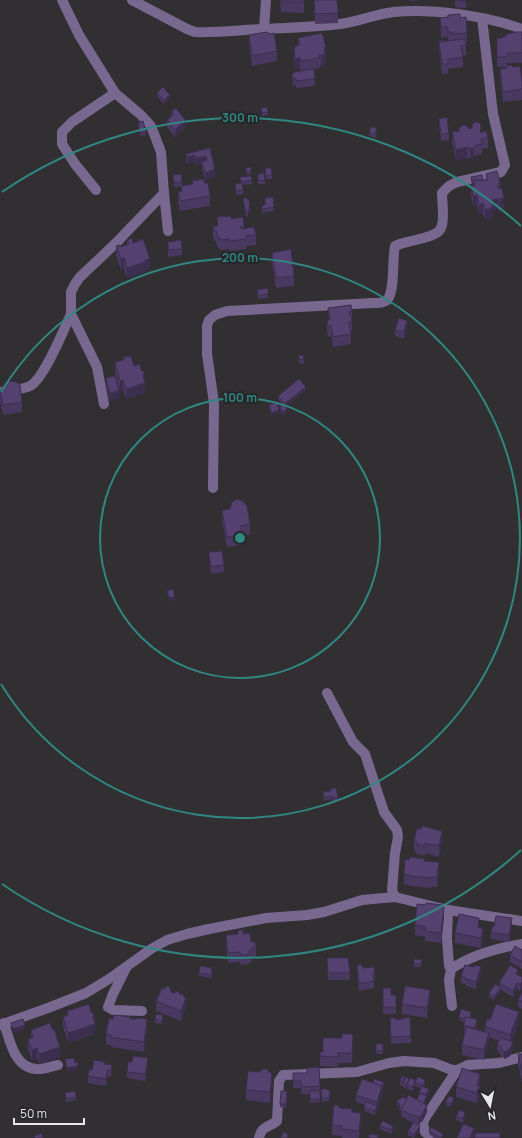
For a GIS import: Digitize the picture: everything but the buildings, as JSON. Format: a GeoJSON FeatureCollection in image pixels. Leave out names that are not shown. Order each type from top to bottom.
{"type":"FeatureCollection","features":[{"type":"Feature","properties":{"kind":"street"},"geometry":{"type":"LineString","coordinates":[[62,0],[79,35],[116,93],[151,126],[161,152],[168,231]]}},
{"type":"Feature","properties":{"kind":"street"},"geometry":{"type":"LineString","coordinates":[[132,0],[195,32],[342,24],[393,12],[436,12],[482,18],[505,22],[522,29]]}},
{"type":"Feature","properties":{"kind":"street"},"geometry":{"type":"LineString","coordinates":[[264,29],[266,0]]}},
{"type":"Feature","properties":{"kind":"street"},"geometry":{"type":"LineString","coordinates":[[213,488],[214,403],[206,354],[207,326],[209,320],[215,315],[227,311],[385,302],[391,291],[395,246],[436,234],[441,228],[442,223],[442,193],[449,186],[457,182],[501,172],[505,165],[493,114],[482,18]]}},
{"type":"Feature","properties":{"kind":"street"},"geometry":{"type":"LineString","coordinates":[[96,190],[74,164],[62,144],[62,132],[72,122],[116,93]]}},
{"type":"Feature","properties":{"kind":"street"},"geometry":{"type":"LineString","coordinates":[[0,392],[24,388],[30,386],[36,381],[53,354],[71,314],[71,292],[75,284],[164,193]]}},
{"type":"Feature","properties":{"kind":"street"},"geometry":{"type":"LineString","coordinates":[[71,314],[97,367],[104,404]]}},
{"type":"Feature","properties":{"kind":"street"},"geometry":{"type":"LineString","coordinates":[[327,693],[353,742],[365,754],[384,812],[397,830],[398,837],[392,890],[395,897]]}},
{"type":"Feature","properties":{"kind":"street"},"geometry":{"type":"LineString","coordinates":[[58,1065],[36,1070],[23,1064],[16,1057],[2,1024],[86,993],[151,949],[167,940],[187,934],[266,918],[318,913],[362,900],[395,897],[448,910],[522,921]]}},
{"type":"Feature","properties":{"kind":"street"},"geometry":{"type":"LineString","coordinates":[[448,910],[447,938],[449,966],[451,969],[449,980],[452,1006]]}},
{"type":"Feature","properties":{"kind":"street"},"geometry":{"type":"LineString","coordinates":[[451,969],[477,956],[504,947],[522,944]]}},
{"type":"Feature","properties":{"kind":"street"},"geometry":{"type":"LineString","coordinates":[[128,966],[113,994],[108,1007],[112,1010],[142,1011]]}},
{"type":"Feature","properties":{"kind":"street"},"geometry":{"type":"LineString","coordinates":[[259,1138],[264,1128],[277,1121],[279,1081],[283,1075],[356,1072],[389,1063],[404,1061],[434,1063],[452,1070],[457,1070],[468,1065],[499,1063],[522,1057]]}},
{"type":"Feature","properties":{"kind":"street"},"geometry":{"type":"LineString","coordinates":[[432,1138],[425,1132],[424,1121],[428,1112],[457,1070]]}}]}
